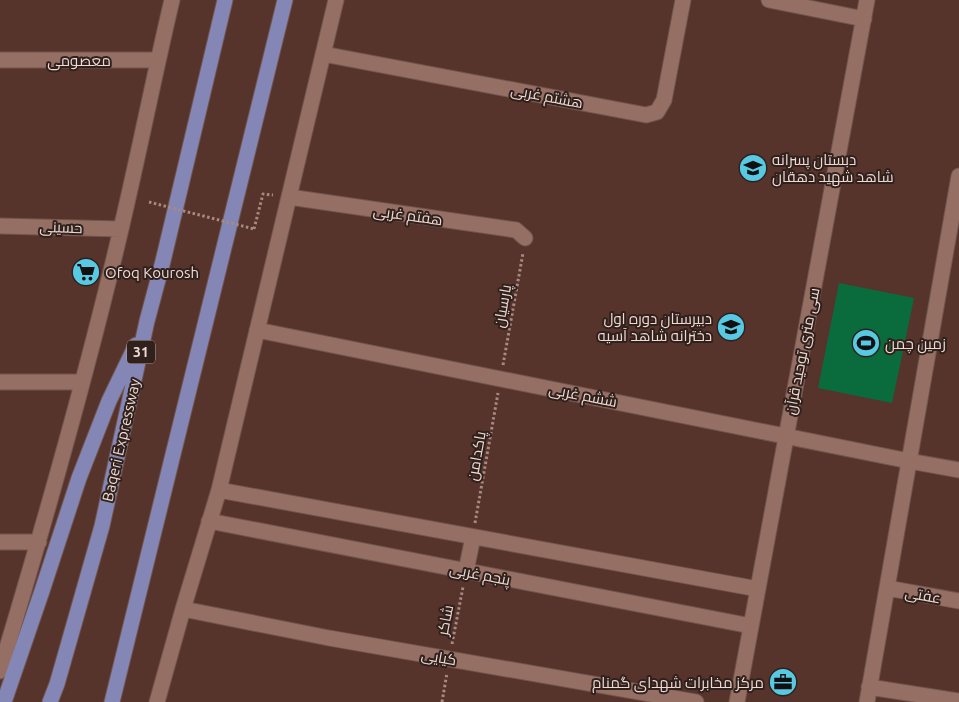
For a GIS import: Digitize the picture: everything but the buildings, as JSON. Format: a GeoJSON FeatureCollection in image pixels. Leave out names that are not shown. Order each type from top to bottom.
{"type":"FeatureCollection","features":[{"type":"Feature","properties":{"kind":"highway","name":"Baqeri Expressway"},"geometry":{"type":"LineString","coordinates":[[50,702],[57,684],[102,526],[147,321],[164,261],[225,0]]}},
{"type":"Feature","properties":{"kind":"highway"},"geometry":{"type":"LineString","coordinates":[[113,700],[285,0]]}},
{"type":"Feature","properties":{"kind":"highway"},"geometry":{"type":"LineString","coordinates":[[4,702],[79,478],[110,401],[147,321]]}},
{"type":"Feature","properties":{"kind":"street"},"geometry":{"type":"LineString","coordinates":[[0,671],[39,542],[82,382],[121,229],[172,0]]}},
{"type":"Feature","properties":{"kind":"street"},"geometry":{"type":"LineString","coordinates":[[157,702],[219,490],[336,0]]}},
{"type":"Feature","properties":{"kind":"street","name":"هشتم غربی"},"geometry":{"type":"LineString","coordinates":[[323,54],[646,114],[656,112],[664,100],[683,0]]}},
{"type":"Feature","properties":{"kind":"street"},"geometry":{"type":"LineString","coordinates":[[769,0],[864,19]]}},
{"type":"Feature","properties":{"kind":"street","name":"سی متری توحید قرآن"},"geometry":{"type":"LineString","coordinates":[[736,702],[867,0]]}},
{"type":"Feature","properties":{"kind":"street","name":"معصومی"},"geometry":{"type":"LineString","coordinates":[[0,60],[158,60]]}},
{"type":"Feature","properties":{"kind":"street"},"geometry":{"type":"LineString","coordinates":[[959,176],[868,695],[959,701]]}},
{"type":"Feature","properties":{"kind":"street","name":"هفتم غربی"},"geometry":{"type":"LineString","coordinates":[[289,197],[516,230],[525,238]]}},
{"type":"Feature","properties":{"kind":"street","name":"حسینی"},"geometry":{"type":"LineString","coordinates":[[0,226],[121,229]]}},
{"type":"Feature","properties":{"kind":"street","name":"ششم غربی"},"geometry":{"type":"LineString","coordinates":[[257,330],[959,470]]}},
{"type":"Feature","properties":{"kind":"street"},"geometry":{"type":"LineString","coordinates":[[0,382],[82,382]]}},
{"type":"Feature","properties":{"kind":"street"},"geometry":{"type":"LineString","coordinates":[[219,490],[758,589]]}},
{"type":"Feature","properties":{"kind":"street","name":"پنجم غربی"},"geometry":{"type":"LineString","coordinates":[[209,521],[751,626]]}},
{"type":"Feature","properties":{"kind":"street"},"geometry":{"type":"LineString","coordinates":[[466,571],[473,537]]}},
{"type":"Feature","properties":{"kind":"street"},"geometry":{"type":"LineString","coordinates":[[0,542],[39,542]]}},
{"type":"Feature","properties":{"kind":"street","name":"عفتی"},"geometry":{"type":"LineString","coordinates":[[887,588],[959,601]]}},
{"type":"Feature","properties":{"kind":"street","name":"کیایی"},"geometry":{"type":"LineString","coordinates":[[183,609],[329,638],[696,702]]}},
{"type":"Feature","properties":{"kind":"path"},"geometry":{"type":"LineString","coordinates":[[149,202],[254,229],[263,194]]}},
{"type":"Feature","properties":{"kind":"path","name":"پارسیان"},"geometry":{"type":"LineString","coordinates":[[501,379],[525,238]]}},
{"type":"Feature","properties":{"kind":"path","name":"پاکدامن"},"geometry":{"type":"LineString","coordinates":[[473,537],[501,379]]}},
{"type":"Feature","properties":{"kind":"path","name":"شاکر"},"geometry":{"type":"LineString","coordinates":[[442,702],[466,571]]}},
{"type":"Feature","properties":{"kind":"green space","name":"زمین چمن"},"geometry":{"type":"Polygon","coordinates":[[[839,283],[914,298],[892,403],[818,388],[839,283]]]}},
{"type":"Feature","properties":{"kind":"place","name":"دبستان پسرانه شاهد شهید دهقان"},"geometry":{"type":"Point","coordinates":[753,168]}},
{"type":"Feature","properties":{"kind":"place","name":"Ofoq Kourosh"},"geometry":{"type":"Point","coordinates":[86,272]}},
{"type":"Feature","properties":{"kind":"place","name":"دبیرستان دوره اول دخترانه شاهد آسیه"},"geometry":{"type":"Point","coordinates":[731,327]}},
{"type":"Feature","properties":{"kind":"place","name":"زمین چمن"},"geometry":{"type":"Point","coordinates":[866,343]}},
{"type":"Feature","properties":{"kind":"place","name":"مرکز مخابرات شهدای گمنام"},"geometry":{"type":"Point","coordinates":[783,682]}}]}
